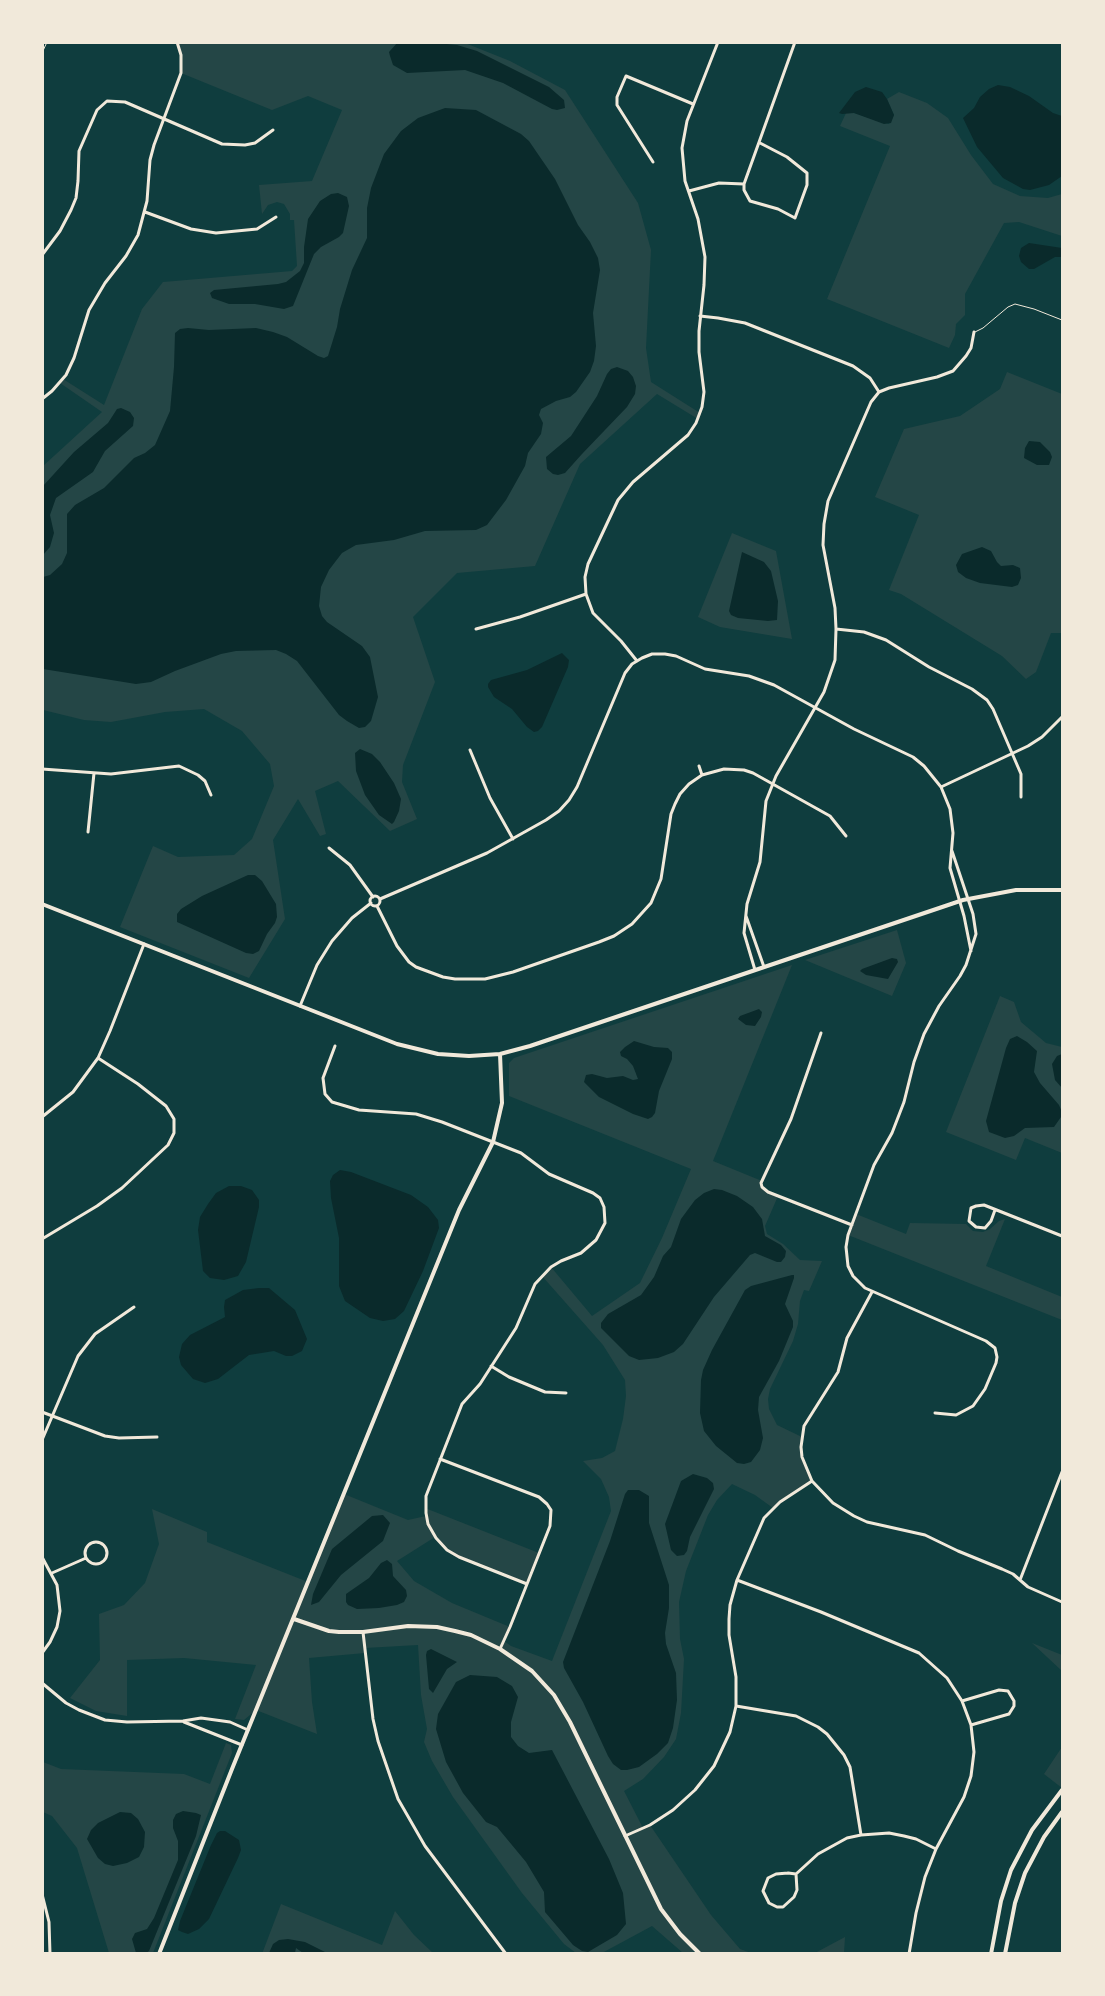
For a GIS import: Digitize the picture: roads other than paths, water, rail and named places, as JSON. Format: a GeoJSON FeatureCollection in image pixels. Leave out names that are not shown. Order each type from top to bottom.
{"type":"FeatureCollection","features":[{"type":"Feature","properties":{"kind":"street"},"geometry":{"type":"LineString","coordinates":[[42,399],[66,375],[74,358],[89,310],[138,235],[145,212],[150,160],[181,73],[181,55],[177,42]]}},
{"type":"Feature","properties":{"kind":"street"},"geometry":{"type":"LineString","coordinates":[[637,661],[621,641],[593,613],[586,594],[585,580],[587,567],[618,500],[633,482],[686,437],[699,416],[704,392],[699,352],[704,280],[704,247],[700,224],[682,164],[682,145],[685,125],[718,42]]}},
{"type":"Feature","properties":{"kind":"street"},"geometry":{"type":"LineString","coordinates":[[760,143],[787,156],[807,173],[808,185],[795,218],[778,209],[750,201],[744,190],[744,184],[795,42]]}},
{"type":"Feature","properties":{"kind":"street"},"geometry":{"type":"LineString","coordinates":[[653,162],[617,107],[617,99],[626,76],[693,104]]}},
{"type":"Feature","properties":{"kind":"street"},"geometry":{"type":"LineString","coordinates":[[42,255],[60,231],[71,210],[76,198],[79,151],[97,110],[108,101],[116,100],[164,117],[212,141],[234,145],[255,143],[273,130]]}},
{"type":"Feature","properties":{"kind":"street"},"geometry":{"type":"LineString","coordinates":[[689,191],[719,183],[744,184]]}},
{"type":"Feature","properties":{"kind":"street"},"geometry":{"type":"LineString","coordinates":[[145,212],[191,229],[216,233],[257,229],[276,217]]}},
{"type":"Feature","properties":{"kind":"street"},"geometry":{"type":"LineString","coordinates":[[700,316],[745,323],[853,366],[870,378],[879,392]]}},
{"type":"Feature","properties":{"kind":"street"},"geometry":{"type":"LineString","coordinates":[[756,970],[744,933],[747,904],[760,862],[764,814],[772,784],[824,692],[835,660],[835,608],[823,545],[825,514],[828,501],[865,412],[879,392],[898,385],[937,378],[953,371],[971,348],[974,332]]}},
{"type":"Feature","properties":{"kind":"street"},"geometry":{"type":"LineString","coordinates":[[476,630],[520,618],[586,594]]}},
{"type":"Feature","properties":{"kind":"street"},"geometry":{"type":"LineString","coordinates":[[836,629],[864,632],[886,640],[929,667],[980,694],[993,709],[1021,774],[1021,797]]}},
{"type":"Feature","properties":{"kind":"street"},"geometry":{"type":"LineString","coordinates":[[380,899],[463,864],[513,839],[553,815],[564,806],[573,794],[623,676],[637,661],[656,654],[672,655],[705,669],[763,680],[854,729],[912,757],[930,773],[941,787],[948,803],[952,821],[950,868],[964,916],[971,952]]}},
{"type":"Feature","properties":{"kind":"street"},"geometry":{"type":"LineString","coordinates":[[941,787],[1042,737],[1062,717]]}},
{"type":"Feature","properties":{"kind":"street"},"geometry":{"type":"LineString","coordinates":[[470,750],[490,798],[513,839]]}},
{"type":"Feature","properties":{"kind":"street"},"geometry":{"type":"LineString","coordinates":[[42,769],[127,774],[179,766],[198,775],[205,782],[211,795]]}},
{"type":"Feature","properties":{"kind":"street"},"geometry":{"type":"LineString","coordinates":[[699,766],[702,775]]}},
{"type":"Feature","properties":{"kind":"street"},"geometry":{"type":"LineString","coordinates":[[371,903],[378,906],[397,946],[409,962],[433,975],[455,979],[485,979],[500,976],[614,936],[632,924],[651,903],[661,879],[674,804],[689,784],[702,775],[714,770],[735,769],[753,773],[830,816],[846,836]]}},
{"type":"Feature","properties":{"kind":"street"},"geometry":{"type":"LineString","coordinates":[[88,832],[94,773]]}},
{"type":"Feature","properties":{"kind":"street"},"geometry":{"type":"LineString","coordinates":[[329,848],[350,865],[373,896],[378,896],[380,899]]}},
{"type":"Feature","properties":{"kind":"street"},"geometry":{"type":"LineString","coordinates":[[935,1413],[956,1415],[973,1406],[985,1389],[998,1357],[995,1348],[986,1341],[872,1292],[859,1282],[848,1266],[846,1247],[852,1225],[874,1166],[898,1120],[924,1034],[939,1006],[960,976],[971,952],[976,932],[968,899],[952,850]]}},
{"type":"Feature","properties":{"kind":"street"},"geometry":{"type":"LineString","coordinates":[[42,904],[391,1042],[419,1050],[462,1056],[500,1054],[541,1043],[959,901],[1016,890],[1062,890]]}},
{"type":"Feature","properties":{"kind":"street"},"geometry":{"type":"LineString","coordinates":[[300,1006],[317,965],[332,941],[352,918],[371,903],[373,896]]}},
{"type":"Feature","properties":{"kind":"street"},"geometry":{"type":"LineString","coordinates":[[378,906],[380,899]]}},
{"type":"Feature","properties":{"kind":"street"},"geometry":{"type":"LineString","coordinates":[[746,916],[764,967]]}},
{"type":"Feature","properties":{"kind":"street"},"geometry":{"type":"LineString","coordinates":[[42,1118],[72,1092],[98,1058],[144,944]]}},
{"type":"Feature","properties":{"kind":"street"},"geometry":{"type":"LineString","coordinates":[[821,1033],[796,1106],[763,1179],[762,1187],[768,1192],[852,1225]]}},
{"type":"Feature","properties":{"kind":"street"},"geometry":{"type":"LineString","coordinates":[[335,1046],[323,1078],[325,1094],[332,1102],[367,1111],[416,1114],[428,1117],[523,1154],[548,1174],[593,1192],[601,1200],[606,1215],[602,1231],[592,1244],[581,1253],[556,1263],[538,1280],[518,1326],[477,1388],[462,1404],[428,1488],[426,1502],[427,1519],[436,1538],[447,1550],[459,1557],[527,1584]]}},
{"type":"Feature","properties":{"kind":"street"},"geometry":{"type":"LineString","coordinates":[[159,1954],[459,1210],[493,1142],[502,1103],[500,1054]]}},
{"type":"Feature","properties":{"kind":"street"},"geometry":{"type":"LineString","coordinates":[[42,1239],[97,1206],[122,1188],[168,1145],[174,1133],[174,1119],[166,1106],[138,1084],[98,1058]]}},
{"type":"Feature","properties":{"kind":"street"},"geometry":{"type":"LineString","coordinates":[[994,1210],[991,1221],[985,1228],[976,1227],[969,1221],[970,1212],[976,1206],[984,1206],[1062,1236]]}},
{"type":"Feature","properties":{"kind":"street"},"geometry":{"type":"LineString","coordinates":[[872,1292],[850,1332],[838,1372],[804,1426],[801,1447],[802,1457],[812,1481],[834,1503],[854,1516],[867,1522],[925,1535],[1002,1569],[1037,1592],[1062,1602]]}},
{"type":"Feature","properties":{"kind":"street"},"geometry":{"type":"LineString","coordinates":[[42,1440],[72,1368],[85,1345],[108,1324],[134,1307]]}},
{"type":"Feature","properties":{"kind":"street"},"geometry":{"type":"LineString","coordinates":[[492,1366],[509,1378],[545,1392],[552,1394],[566,1393]]}},
{"type":"Feature","properties":{"kind":"street"},"geometry":{"type":"LineString","coordinates":[[42,1412],[105,1436],[119,1438],[157,1437]]}},
{"type":"Feature","properties":{"kind":"street"},"geometry":{"type":"LineString","coordinates":[[440,1459],[539,1497],[549,1506],[552,1515],[551,1523],[508,1634],[500,1649]]}},
{"type":"Feature","properties":{"kind":"street"},"geometry":{"type":"LineString","coordinates":[[1020,1580],[1062,1472]]}},
{"type":"Feature","properties":{"kind":"street"},"geometry":{"type":"LineString","coordinates":[[625,1836],[662,1818],[682,1802],[706,1778],[723,1749],[734,1719],[736,1706],[736,1677],[729,1636],[729,1619],[737,1580],[764,1518],[780,1502],[812,1481]]}},
{"type":"Feature","properties":{"kind":"street"},"geometry":{"type":"LineString","coordinates":[[98,1542],[106,1548],[107,1556],[99,1564],[92,1563],[86,1558],[85,1551],[91,1543],[98,1542]]}},
{"type":"Feature","properties":{"kind":"street"},"geometry":{"type":"LineString","coordinates":[[42,1557],[56,1585],[60,1611],[57,1627],[50,1642],[42,1652]]}},
{"type":"Feature","properties":{"kind":"street"},"geometry":{"type":"LineString","coordinates":[[52,1574],[86,1558]]}},
{"type":"Feature","properties":{"kind":"street"},"geometry":{"type":"LineString","coordinates":[[737,1580],[821,1612],[919,1654],[947,1678],[962,1701],[971,1725],[974,1752],[969,1782],[964,1797],[936,1849],[920,1896],[909,1954]]}},
{"type":"Feature","properties":{"kind":"street"},"geometry":{"type":"LineString","coordinates":[[294,1618],[329,1631],[363,1632],[393,1627],[437,1627],[471,1635],[500,1649],[532,1671],[558,1702],[570,1722],[661,1909],[670,1922],[700,1954]]}},
{"type":"Feature","properties":{"kind":"street"},"geometry":{"type":"LineString","coordinates":[[363,1632],[376,1734],[383,1762],[398,1799],[425,1846],[506,1954]]}},
{"type":"Feature","properties":{"kind":"street"},"geometry":{"type":"LineString","coordinates":[[42,1683],[79,1710],[105,1720],[183,1722],[201,1718],[217,1720],[248,1730]]}},
{"type":"Feature","properties":{"kind":"street"},"geometry":{"type":"LineString","coordinates":[[962,1701],[999,1690],[1008,1691],[1014,1701],[1014,1706],[1009,1714],[971,1725]]}},
{"type":"Feature","properties":{"kind":"street"},"geometry":{"type":"LineString","coordinates":[[736,1706],[796,1716],[828,1734],[844,1755],[850,1767],[861,1835]]}},
{"type":"Feature","properties":{"kind":"street"},"geometry":{"type":"LineString","coordinates":[[183,1722],[242,1745]]}},
{"type":"Feature","properties":{"kind":"street"},"geometry":{"type":"LineString","coordinates":[[991,1954],[1001,1901],[1011,1870],[1032,1830],[1062,1790]]}},
{"type":"Feature","properties":{"kind":"street"},"geometry":{"type":"LineString","coordinates":[[1005,1954],[1015,1902],[1025,1873],[1044,1838],[1062,1812]]}},
{"type":"Feature","properties":{"kind":"street"},"geometry":{"type":"LineString","coordinates":[[796,1874],[797,1890],[789,1903],[783,1907],[776,1907],[769,1903],[763,1891],[768,1878],[776,1874],[796,1874],[818,1854],[847,1838],[889,1833],[916,1839],[936,1849]]}},
{"type":"Feature","properties":{"kind":"street"},"geometry":{"type":"LineString","coordinates":[[42,1894],[49,1922],[50,1954]]}},
{"type":"Feature","properties":{"kind":"street"},"geometry":{"type":"LineString","coordinates":[[692,1954],[695,1950]]}},
{"type":"Feature","properties":{"kind":"lane"},"geometry":{"type":"LineString","coordinates":[[974,332],[983,328],[1008,307],[1015,304],[1062,320]]}}]}
